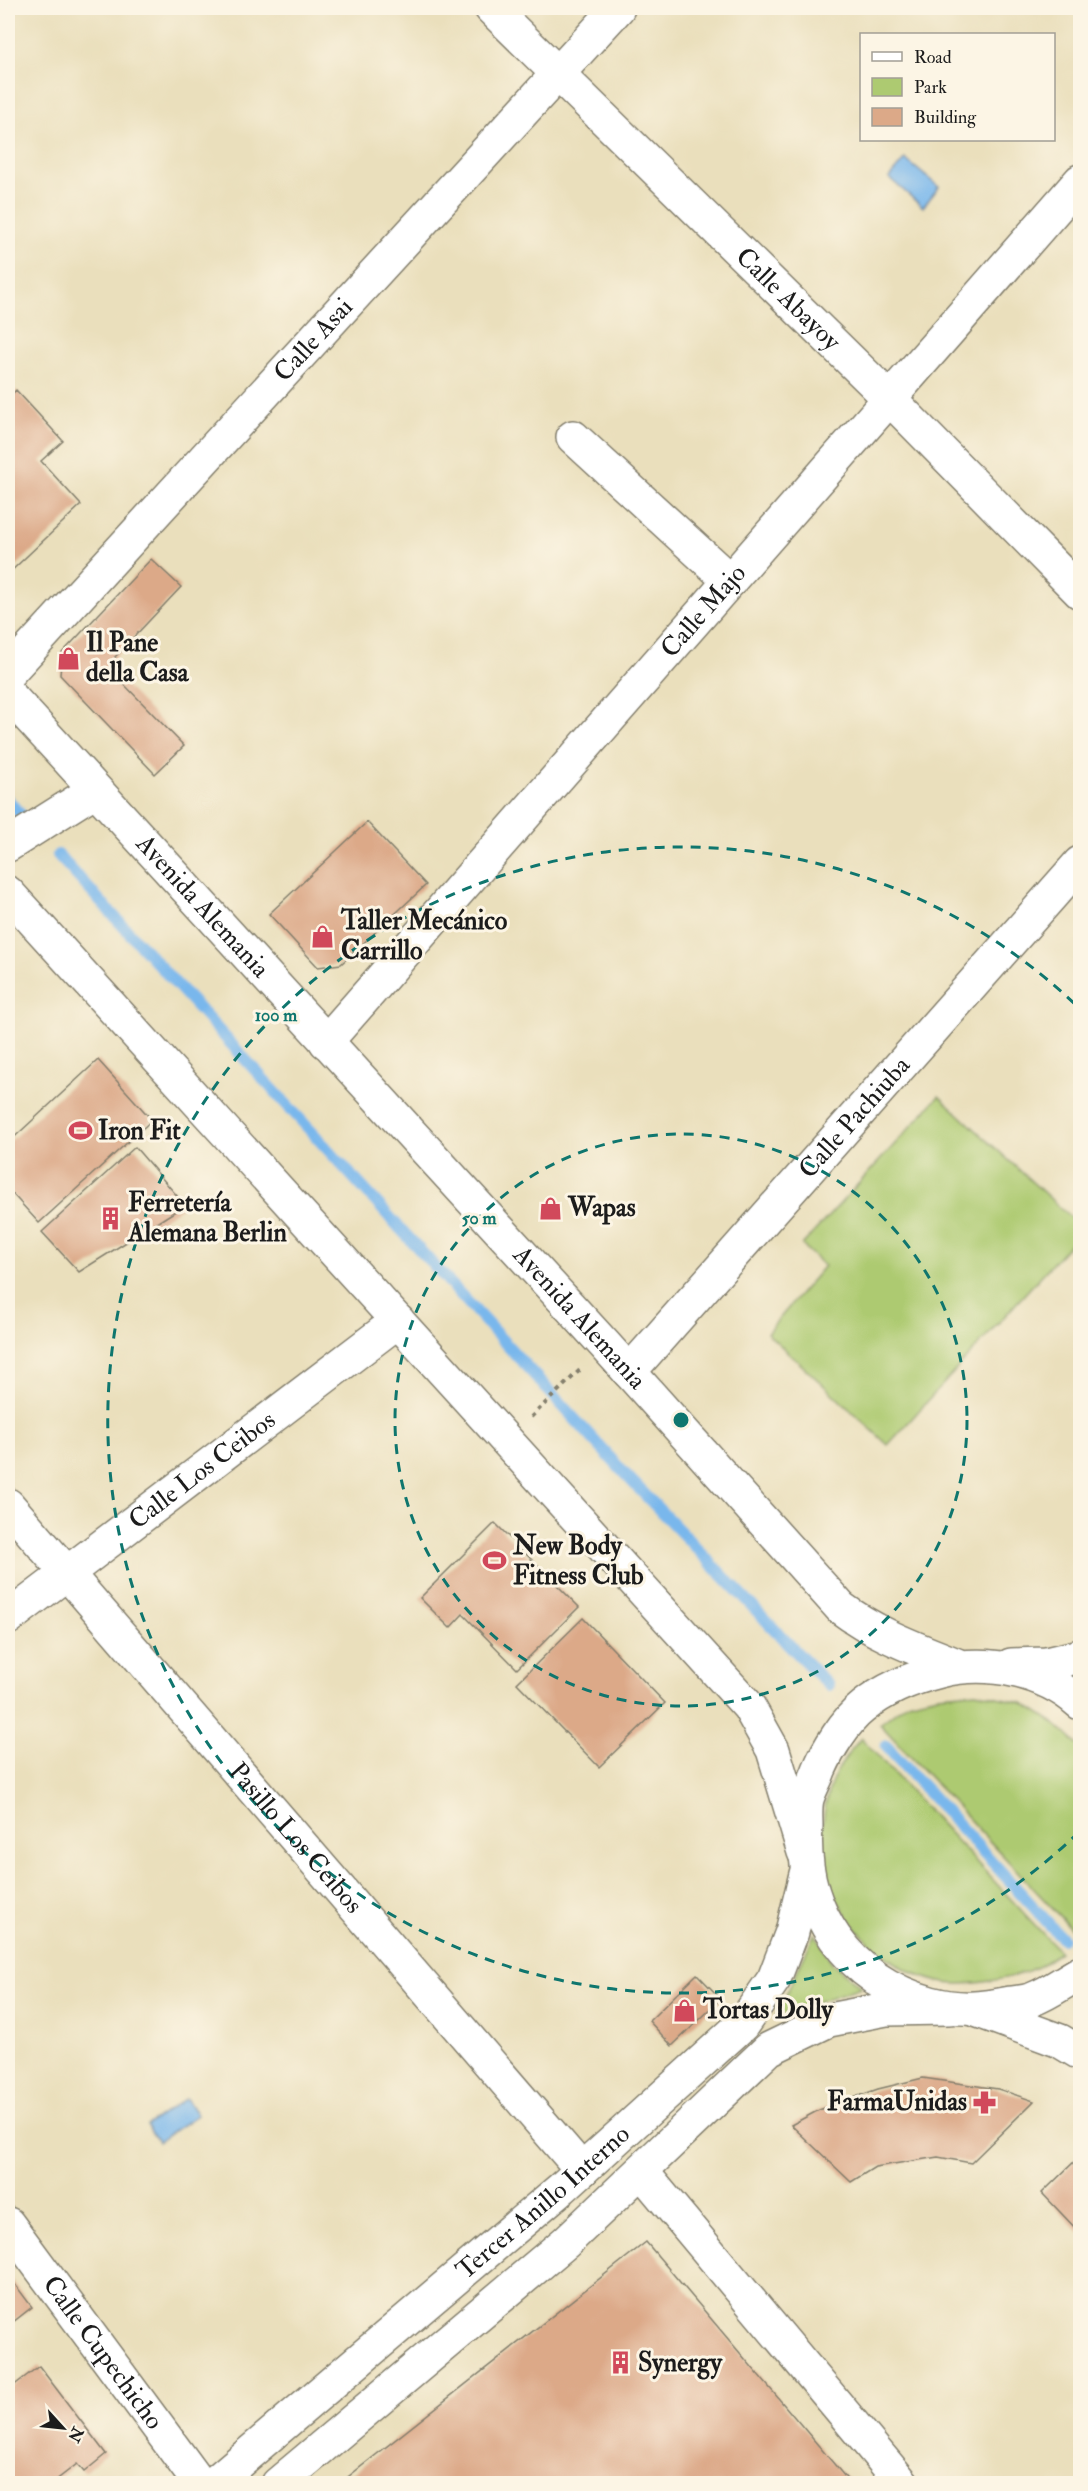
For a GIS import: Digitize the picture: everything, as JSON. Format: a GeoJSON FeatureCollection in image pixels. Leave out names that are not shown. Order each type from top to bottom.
{"type":"FeatureCollection","features":[{"type":"Feature","properties":{"kind":"street","name":"Calle Abayoy"},"geometry":{"type":"LineString","coordinates":[[492,8],[891,399],[1080,592]]}},
{"type":"Feature","properties":{"kind":"street","name":"Calle Asai"},"geometry":{"type":"LineString","coordinates":[[8,673],[618,8]]}},
{"type":"Feature","properties":{"kind":"street","name":"Calle Majo"},"geometry":{"type":"LineString","coordinates":[[326,1042],[1080,182]]}},
{"type":"Feature","properties":{"kind":"street"},"geometry":{"type":"LineString","coordinates":[[573,437],[730,581]]}},
{"type":"Feature","properties":{"kind":"street","name":"Avenida Alemania"},"geometry":{"type":"LineString","coordinates":[[8,694],[629,1372],[841,1608],[880,1634],[970,1665]]}},
{"type":"Feature","properties":{"kind":"street"},"geometry":{"type":"LineString","coordinates":[[8,845],[95,790]]}},
{"type":"Feature","properties":{"kind":"street","name":"Calle Pachiuba"},"geometry":{"type":"LineString","coordinates":[[629,1372],[1080,863]]}},
{"type":"Feature","properties":{"kind":"street"},"geometry":{"type":"LineString","coordinates":[[8,893],[749,1707],[773,1750],[820,1913],[842,1948],[873,1977],[909,1997],[963,2009],[1060,2042],[1080,2053]]}},
{"type":"Feature","properties":{"kind":"street","name":"Calle Los Ceibos"},"geometry":{"type":"LineString","coordinates":[[8,1618],[398,1321]]}},
{"type":"Feature","properties":{"kind":"street","name":"Pasillo Los Ceibos"},"geometry":{"type":"LineString","coordinates":[[8,1505],[582,2170]]}},
{"type":"Feature","properties":{"kind":"street"},"geometry":{"type":"LineString","coordinates":[[805,1863],[807,1799],[828,1749],[862,1708],[908,1679],[970,1665],[1046,1664],[1080,1656]]}},
{"type":"Feature","properties":{"kind":"street"},"geometry":{"type":"LineString","coordinates":[[970,1665],[1027,1673],[1069,1693],[1080,1703]]}},
{"type":"Feature","properties":{"kind":"street","name":"Tercer Anillo Interno"},"geometry":{"type":"LineString","coordinates":[[213,2484],[582,2170],[742,2025],[774,1979],[792,1932],[805,1863]]}},
{"type":"Feature","properties":{"kind":"street"},"geometry":{"type":"LineString","coordinates":[[963,2009],[1033,2000],[1080,1972]]}},
{"type":"Feature","properties":{"kind":"street","name":"Tercer Anillo Interno"},"geometry":{"type":"LineString","coordinates":[[278,2484],[566,2242],[769,2049],[829,2020],[886,2009],[963,2009]]}},
{"type":"Feature","properties":{"kind":"street"},"geometry":{"type":"LineString","coordinates":[[642,2172],[903,2484]]}},
{"type":"Feature","properties":{"kind":"street","name":"Calle Cupechicho"},"geometry":{"type":"LineString","coordinates":[[8,2224],[200,2484]]}},
{"type":"Feature","properties":{"kind":"path"},"geometry":{"type":"LineString","coordinates":[[534,1414],[565,1384]]}},
{"type":"Feature","properties":{"kind":"green space"},"geometry":{"type":"Polygon","coordinates":[[[939,1096],[1080,1226],[1080,1233],[888,1445],[767,1333],[824,1266],[802,1245],[939,1096]]]}},
{"type":"Feature","properties":{"kind":"green space"},"geometry":{"type":"Polygon","coordinates":[[[976,1692],[1023,1703],[1053,1722],[1080,1747],[1080,1933],[1078,1936],[880,1724],[908,1702],[937,1695],[976,1692]]]}},
{"type":"Feature","properties":{"kind":"green space"},"geometry":{"type":"Polygon","coordinates":[[[861,1738],[1060,1952],[1037,1967],[1015,1975],[975,1983],[950,1984],[918,1975],[899,1965],[865,1938],[839,1904],[823,1864],[821,1844],[825,1806],[831,1783],[844,1760],[861,1738]]]}},
{"type":"Feature","properties":{"kind":"green space"},"geometry":{"type":"Polygon","coordinates":[[[815,1933],[832,1963],[861,1987],[776,2016],[815,1933]]]}},
{"type":"Feature","properties":{"kind":"water"},"geometry":{"type":"Polygon","coordinates":[[[905,159],[939,187],[923,207],[889,178],[905,159]]]}},
{"type":"Feature","properties":{"kind":"water"},"geometry":{"type":"Polygon","coordinates":[[[186,2098],[197,2115],[158,2142],[147,2125],[186,2098]]]}},
{"type":"Feature","properties":{"kind":"building"},"geometry":{"type":"Polygon","coordinates":[[[16,390],[63,441],[41,461],[81,505],[8,574],[8,398],[16,390]]]}},
{"type":"Feature","properties":{"kind":"building"},"geometry":{"type":"Polygon","coordinates":[[[151,559],[181,587],[115,657],[115,675],[184,746],[155,774],[60,675],[62,653],[151,559]]]}},
{"type":"Feature","properties":{"kind":"building"},"geometry":{"type":"Polygon","coordinates":[[[367,822],[426,885],[341,964],[318,967],[269,914],[367,822]]]}},
{"type":"Feature","properties":{"kind":"building","name":"Iron Fit"},"geometry":{"type":"Polygon","coordinates":[[[98,1060],[152,1120],[39,1223],[8,1189],[8,1143],[98,1060]]]}},
{"type":"Feature","properties":{"kind":"building","name":"Ferretería Alemana Berlin"},"geometry":{"type":"Polygon","coordinates":[[[135,1147],[185,1205],[79,1272],[42,1232],[135,1147]]]}},
{"type":"Feature","properties":{"kind":"building","name":"New Body Fitness Club"},"geometry":{"type":"Polygon","coordinates":[[[495,1523],[579,1607],[517,1669],[463,1614],[450,1628],[420,1598],[495,1523]]]}},
{"type":"Feature","properties":{"kind":"building"},"geometry":{"type":"Polygon","coordinates":[[[583,1618],[665,1703],[599,1767],[517,1683],[583,1618]]]}},
{"type":"Feature","properties":{"kind":"building","name":"Tortas Dolly"},"geometry":{"type":"Polygon","coordinates":[[[697,1974],[721,1999],[672,2046],[649,2021],[697,1974]]]}},
{"type":"Feature","properties":{"kind":"building"},"geometry":{"type":"Polygon","coordinates":[[[923,2078],[998,2089],[1034,2101],[971,2163],[938,2157],[906,2162],[875,2167],[851,2182],[791,2125],[819,2110],[878,2089],[923,2078]]]}},
{"type":"Feature","properties":{"kind":"building"},"geometry":{"type":"Polygon","coordinates":[[[1077,2159],[1080,2163],[1080,2233],[1042,2193],[1077,2159]]]}},
{"type":"Feature","properties":{"kind":"building","name":"Synergy"},"geometry":{"type":"Polygon","coordinates":[[[646,2242],[851,2484],[339,2484],[646,2242]]]}},
{"type":"Feature","properties":{"kind":"building"},"geometry":{"type":"Polygon","coordinates":[[[8,2275],[32,2307],[8,2326],[8,2275]]]}},
{"type":"Feature","properties":{"kind":"building"},"geometry":{"type":"Polygon","coordinates":[[[39,2366],[106,2454],[84,2472],[77,2464],[51,2484],[8,2484],[8,2390],[39,2366]]]}},
{"type":"Feature","properties":{"kind":"waterway"},"geometry":{"type":"LineString","coordinates":[[8,800],[20,814]]}},
{"type":"Feature","properties":{"kind":"waterway"},"geometry":{"type":"LineString","coordinates":[[58,855],[625,1474],[828,1685]]}},
{"type":"Feature","properties":{"kind":"waterway"},"geometry":{"type":"LineString","coordinates":[[886,1746],[1062,1938]]}},
{"type":"Feature","properties":{"kind":"place","name":"Il Pane della Casa"},"geometry":{"type":"Point","coordinates":[68,658]}},
{"type":"Feature","properties":{"kind":"place","name":"Taller Mecánico Carrillo"},"geometry":{"type":"Point","coordinates":[323,936]}},
{"type":"Feature","properties":{"kind":"place","name":"Iron Fit"},"geometry":{"type":"Point","coordinates":[80,1131]}},
{"type":"Feature","properties":{"kind":"place","name":"Wapas"},"geometry":{"type":"Point","coordinates":[550,1208]}},
{"type":"Feature","properties":{"kind":"place","name":"Ferretería Alemana Berlin"},"geometry":{"type":"Point","coordinates":[110,1218]}},
{"type":"Feature","properties":{"kind":"place","name":"New Body Fitness Club"},"geometry":{"type":"Point","coordinates":[495,1561]}},
{"type":"Feature","properties":{"kind":"place","name":"Tortas Dolly"},"geometry":{"type":"Point","coordinates":[685,2010]}},
{"type":"Feature","properties":{"kind":"place","name":"FarmaUnidas"},"geometry":{"type":"Point","coordinates":[985,2102]}},
{"type":"Feature","properties":{"kind":"place","name":"Synergy"},"geometry":{"type":"Point","coordinates":[620,2363]}}]}
